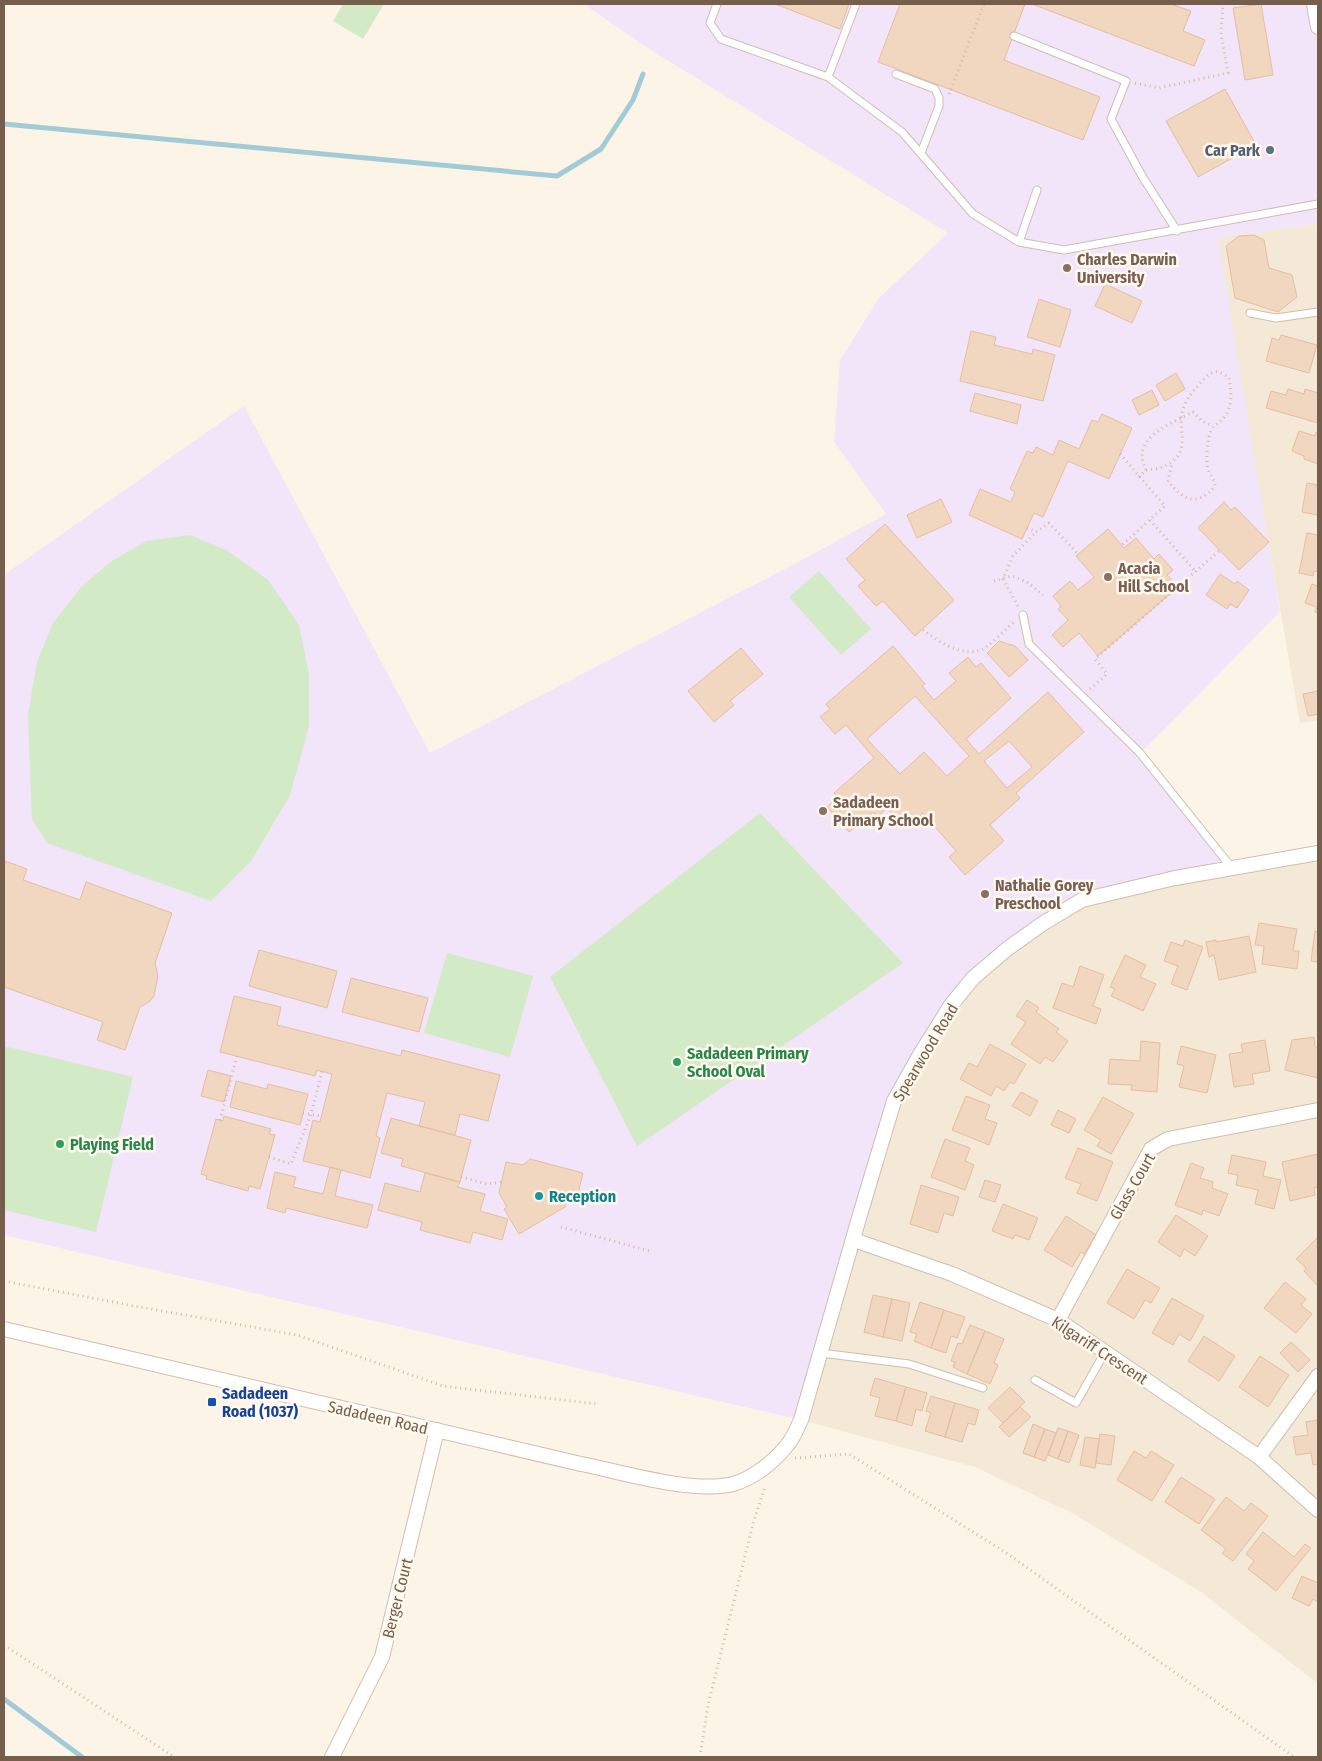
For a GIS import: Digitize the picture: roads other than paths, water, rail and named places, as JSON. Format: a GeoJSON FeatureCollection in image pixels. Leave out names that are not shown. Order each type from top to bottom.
{"type":"FeatureCollection","features":[{"type":"Feature","properties":{"kind":"street"},"geometry":{"type":"LineString","coordinates":[[1314,4],[1318,26]]}},
{"type":"Feature","properties":{"kind":"street","name":"Spearwood Road"},"geometry":{"type":"LineString","coordinates":[[754,1475],[774,1460],[789,1443],[801,1420],[894,1101],[946,1013],[974,978],[1007,949],[1042,924],[1082,900],[1175,878],[1318,853]]}},
{"type":"Feature","properties":{"kind":"street","name":"Glass Court"},"geometry":{"type":"LineString","coordinates":[[1058,1320],[1151,1149],[1168,1139],[1318,1110]]}},
{"type":"Feature","properties":{"kind":"street","name":"Kilgariff Crescent"},"geometry":{"type":"LineString","coordinates":[[854,1240],[952,1274],[1058,1320],[1259,1457],[1318,1510]]}},
{"type":"Feature","properties":{"kind":"street","name":"Sadadeen Road"},"geometry":{"type":"LineString","coordinates":[[4,1329],[581,1464],[668,1482],[704,1487],[733,1484],[754,1475]]}},
{"type":"Feature","properties":{"kind":"street"},"geometry":{"type":"LineString","coordinates":[[1259,1457],[1318,1376]]}},
{"type":"Feature","properties":{"kind":"street","name":"Berger Court"},"geometry":{"type":"LineString","coordinates":[[332,1757],[382,1657],[437,1430]]}},
{"type":"Feature","properties":{"kind":"lane"},"geometry":{"type":"LineString","coordinates":[[717,4],[710,23],[721,39],[828,77],[902,132],[973,214],[1019,242],[1064,250],[1318,204]]}},
{"type":"Feature","properties":{"kind":"lane"},"geometry":{"type":"LineString","coordinates":[[828,77],[856,4]]}},
{"type":"Feature","properties":{"kind":"lane"},"geometry":{"type":"LineString","coordinates":[[1014,36],[1126,81],[1111,119],[1142,176],[1177,231]]}},
{"type":"Feature","properties":{"kind":"lane"},"geometry":{"type":"LineString","coordinates":[[896,74],[935,89],[939,98],[939,106],[921,154]]}},
{"type":"Feature","properties":{"kind":"lane"},"geometry":{"type":"LineString","coordinates":[[1019,242],[1037,190]]}},
{"type":"Feature","properties":{"kind":"lane"},"geometry":{"type":"LineString","coordinates":[[1250,313],[1276,318],[1318,312]]}},
{"type":"Feature","properties":{"kind":"lane"},"geometry":{"type":"LineString","coordinates":[[1023,615],[1029,644],[1140,753],[1232,868]]}},
{"type":"Feature","properties":{"kind":"lane"},"geometry":{"type":"LineString","coordinates":[[1035,1380],[1076,1403],[1105,1352]]}},
{"type":"Feature","properties":{"kind":"lane"},"geometry":{"type":"LineString","coordinates":[[821,1353],[909,1364],[983,1388]]}},
{"type":"Feature","properties":{"kind":"waterway"},"geometry":{"type":"LineString","coordinates":[[4,124],[557,176],[601,149],[633,100],[643,74]]}},
{"type":"Feature","properties":{"kind":"waterway"},"geometry":{"type":"LineString","coordinates":[[4,1699],[82,1757]]}},
{"type":"Feature","properties":{"kind":"place","name":"Car Park"},"geometry":{"type":"Point","coordinates":[1270,150]}},
{"type":"Feature","properties":{"kind":"place","name":"Charles Darwin University"},"geometry":{"type":"Point","coordinates":[1067,268]}},
{"type":"Feature","properties":{"kind":"place","name":"Acacia Hill School"},"geometry":{"type":"Point","coordinates":[1108,577]}},
{"type":"Feature","properties":{"kind":"place","name":"Sadadeen Primary School"},"geometry":{"type":"Point","coordinates":[823,811]}},
{"type":"Feature","properties":{"kind":"place","name":"Nathalie Gorey Preschool"},"geometry":{"type":"Point","coordinates":[985,894]}},
{"type":"Feature","properties":{"kind":"place","name":"Sadadeen Primary School Oval"},"geometry":{"type":"Point","coordinates":[677,1062]}},
{"type":"Feature","properties":{"kind":"place","name":"Playing Field"},"geometry":{"type":"Point","coordinates":[60,1144]}},
{"type":"Feature","properties":{"kind":"place","name":"Reception"},"geometry":{"type":"Point","coordinates":[539,1196]}},
{"type":"Feature","properties":{"kind":"place","name":"Sadadeen Road (1037)"},"geometry":{"type":"Point","coordinates":[212,1402]}}]}
